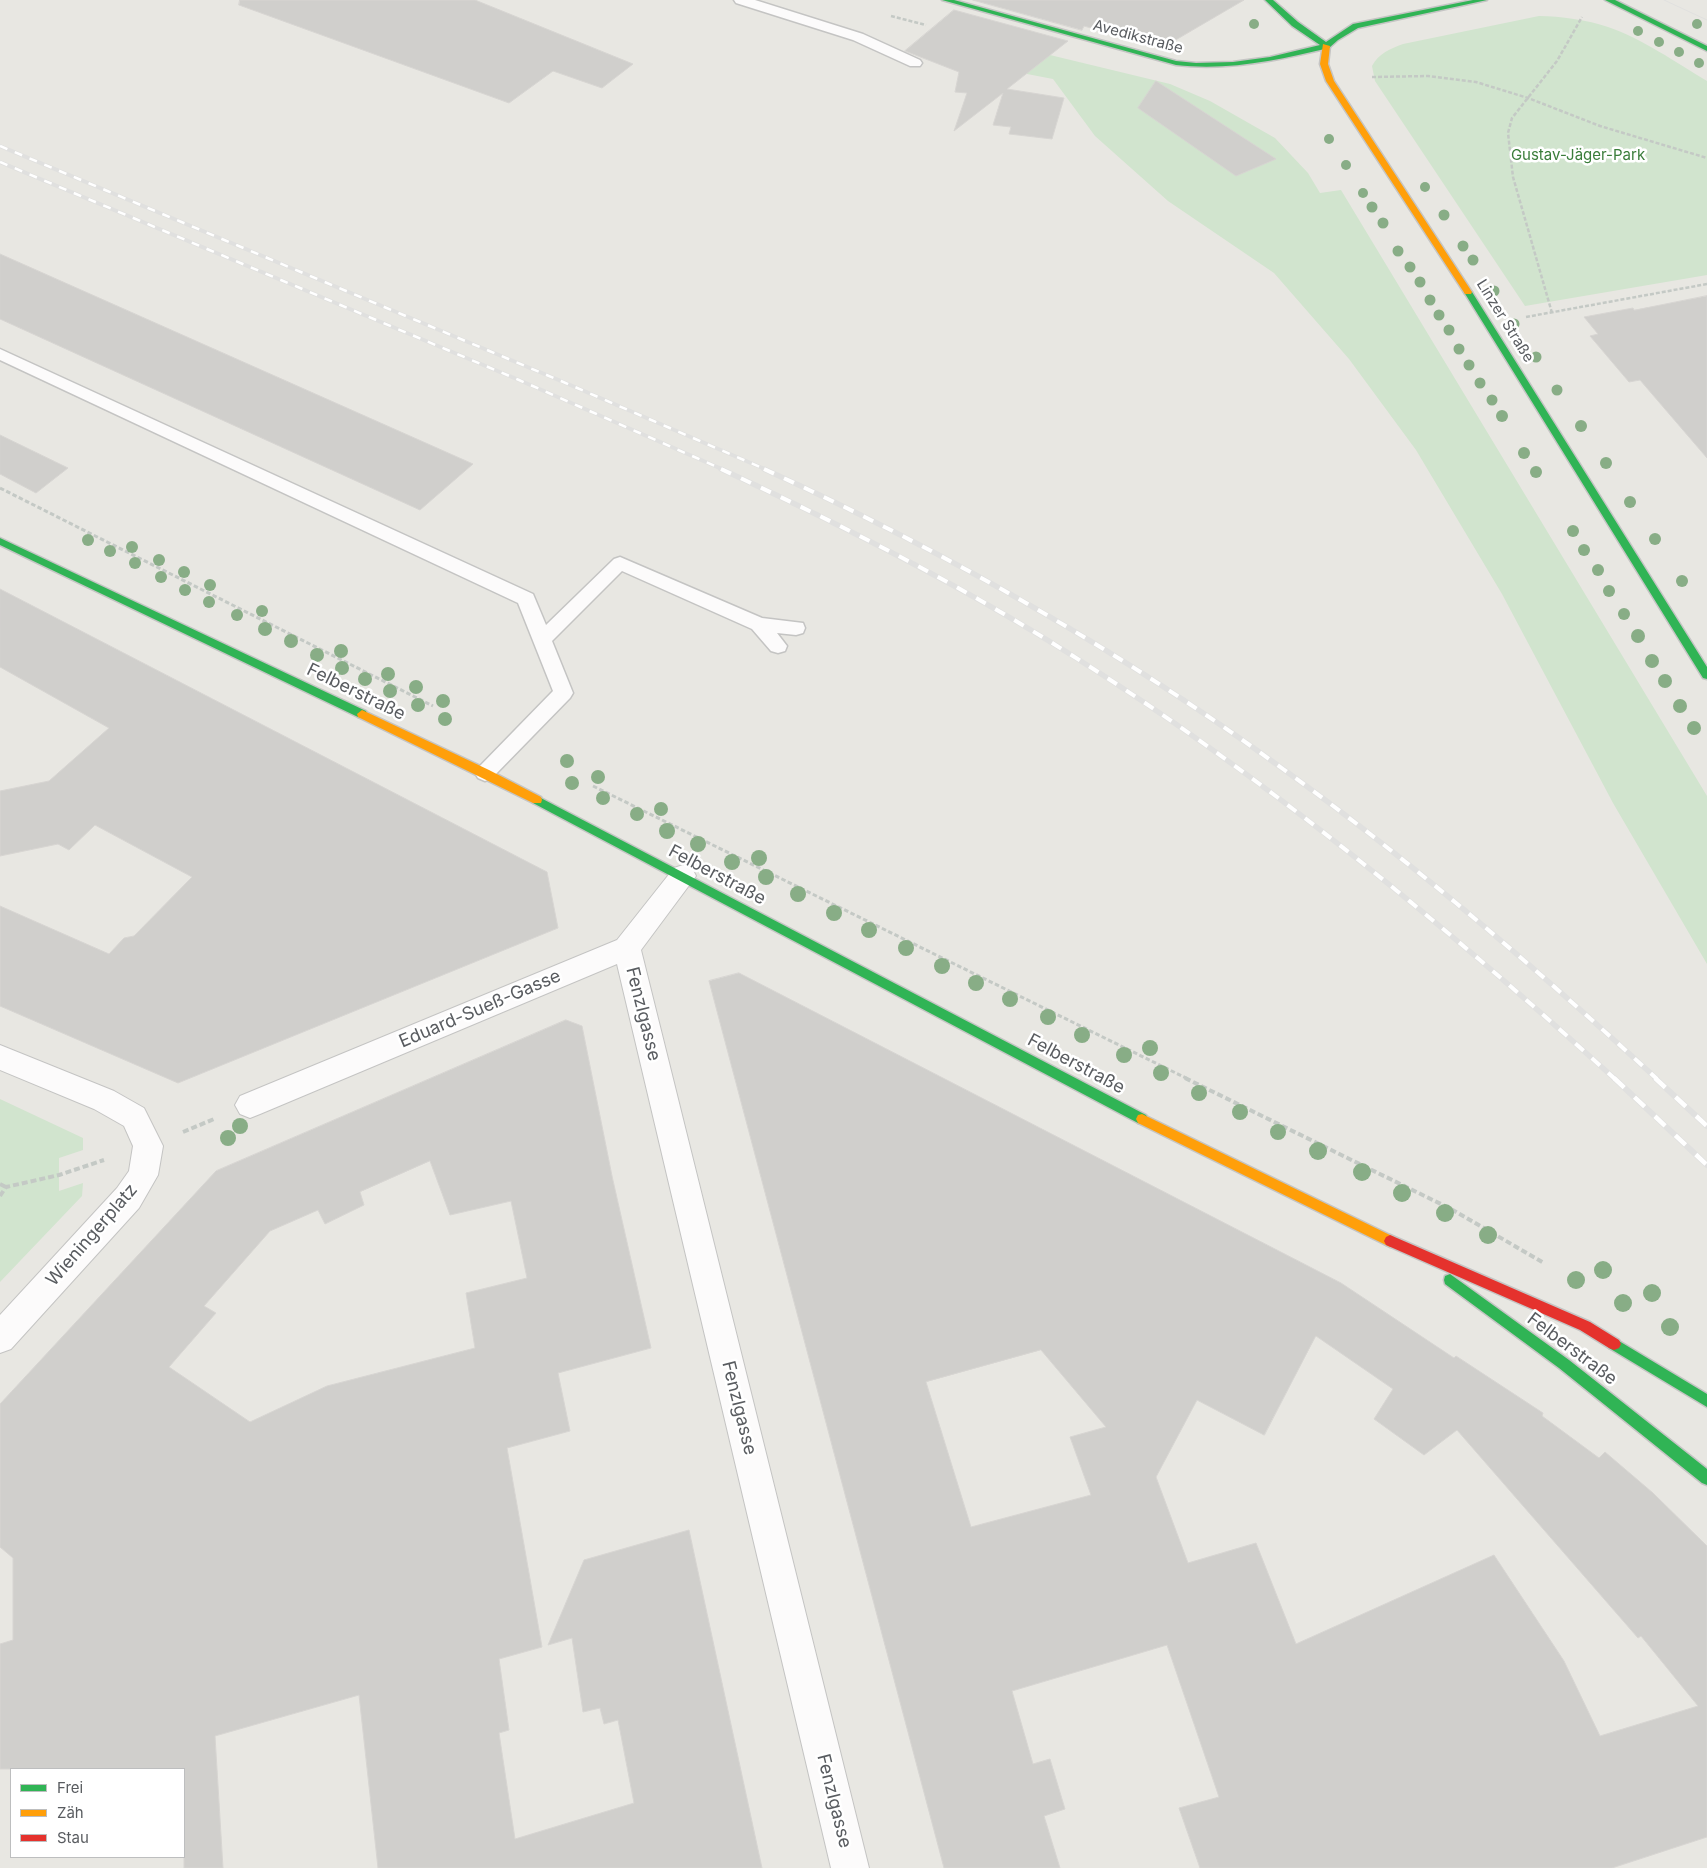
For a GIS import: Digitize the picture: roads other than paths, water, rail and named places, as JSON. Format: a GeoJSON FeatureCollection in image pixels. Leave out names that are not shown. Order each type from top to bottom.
{"type":"FeatureCollection","features":[{"type":"Feature","properties":{"kind":"main road","name":"Avedikstraße"},"geometry":{"type":"LineString","coordinates":[[946,0],[1148,56],[1204,67],[1240,66],[1326,46]]}},
{"type":"Feature","properties":{"kind":"main road"},"geometry":{"type":"LineString","coordinates":[[1268,0],[1295,24],[1326,46],[1335,38],[1356,26],[1483,0]]}},
{"type":"Feature","properties":{"kind":"main road"},"geometry":{"type":"LineString","coordinates":[[1609,0],[1707,49]]}},
{"type":"Feature","properties":{"kind":"main road","name":"Linzer Straße"},"geometry":{"type":"LineString","coordinates":[[1326,46],[1322,58],[1330,81],[1490,324],[1707,675]]}},
{"type":"Feature","properties":{"kind":"main road","name":"Felberstraße"},"geometry":{"type":"LineString","coordinates":[[0,541],[485,773],[1161,1129],[1412,1252],[1585,1326],[1707,1401]]}},
{"type":"Feature","properties":{"kind":"main road","name":"Felberstraße"},"geometry":{"type":"LineString","coordinates":[[1412,1252],[1564,1364],[1707,1478]]}},
{"type":"Feature","properties":{"kind":"street","name":"Eduard-Sueß-Gasse"},"geometry":{"type":"LineString","coordinates":[[250,1105],[627,948],[683,876]]}},
{"type":"Feature","properties":{"kind":"street","name":"Fenzlgasse"},"geometry":{"type":"LineString","coordinates":[[627,948],[850,1868]]}},
{"type":"Feature","properties":{"kind":"street","name":"Wieningerplatz"},"geometry":{"type":"LineString","coordinates":[[0,1057],[104,1100],[134,1117],[148,1146],[143,1175],[128,1198],[0,1338]]}},
{"type":"Feature","properties":{"kind":"lane"},"geometry":{"type":"LineString","coordinates":[[741,0],[858,37],[915,63]]}},
{"type":"Feature","properties":{"kind":"lane"},"geometry":{"type":"LineString","coordinates":[[0,354],[526,599],[563,693],[485,773]]}},
{"type":"Feature","properties":{"kind":"lane"},"geometry":{"type":"LineString","coordinates":[[542,640],[620,563],[759,624],[796,628]]}},
{"type":"Feature","properties":{"kind":"lane"},"geometry":{"type":"LineString","coordinates":[[759,624],[778,646]]}},
{"type":"Feature","properties":{"kind":"tram line"},"geometry":{"type":"LineString","coordinates":[[1664,0],[1707,20]]}},
{"type":"Feature","properties":{"kind":"railway"},"geometry":{"type":"LineString","coordinates":[[0,146],[561,381],[767,470]]}},
{"type":"Feature","properties":{"kind":"railway"},"geometry":{"type":"LineString","coordinates":[[0,162],[519,380],[724,470]]}},
{"type":"Feature","properties":{"kind":"railway"},"geometry":{"type":"LineString","coordinates":[[721,469],[856,534],[944,580],[1031,630],[1145,703],[1216,752],[1353,856],[1486,965],[1615,1079]]}},
{"type":"Feature","properties":{"kind":"railway"},"geometry":{"type":"LineString","coordinates":[[764,469],[899,534],[1031,606],[1096,644],[1222,726],[1332,805],[1428,880],[1521,958],[1657,1079]]}},
{"type":"Feature","properties":{"kind":"railway"},"geometry":{"type":"LineString","coordinates":[[1614,1078],[1707,1165]]}},
{"type":"Feature","properties":{"kind":"railway"},"geometry":{"type":"LineString","coordinates":[[1655,1078],[1707,1126]]}},
{"type":"Feature","properties":{"kind":"park label","name":"Gustav-Jäger-Park"},"geometry":{"type":"Point","coordinates":[1578,155]}}]}
